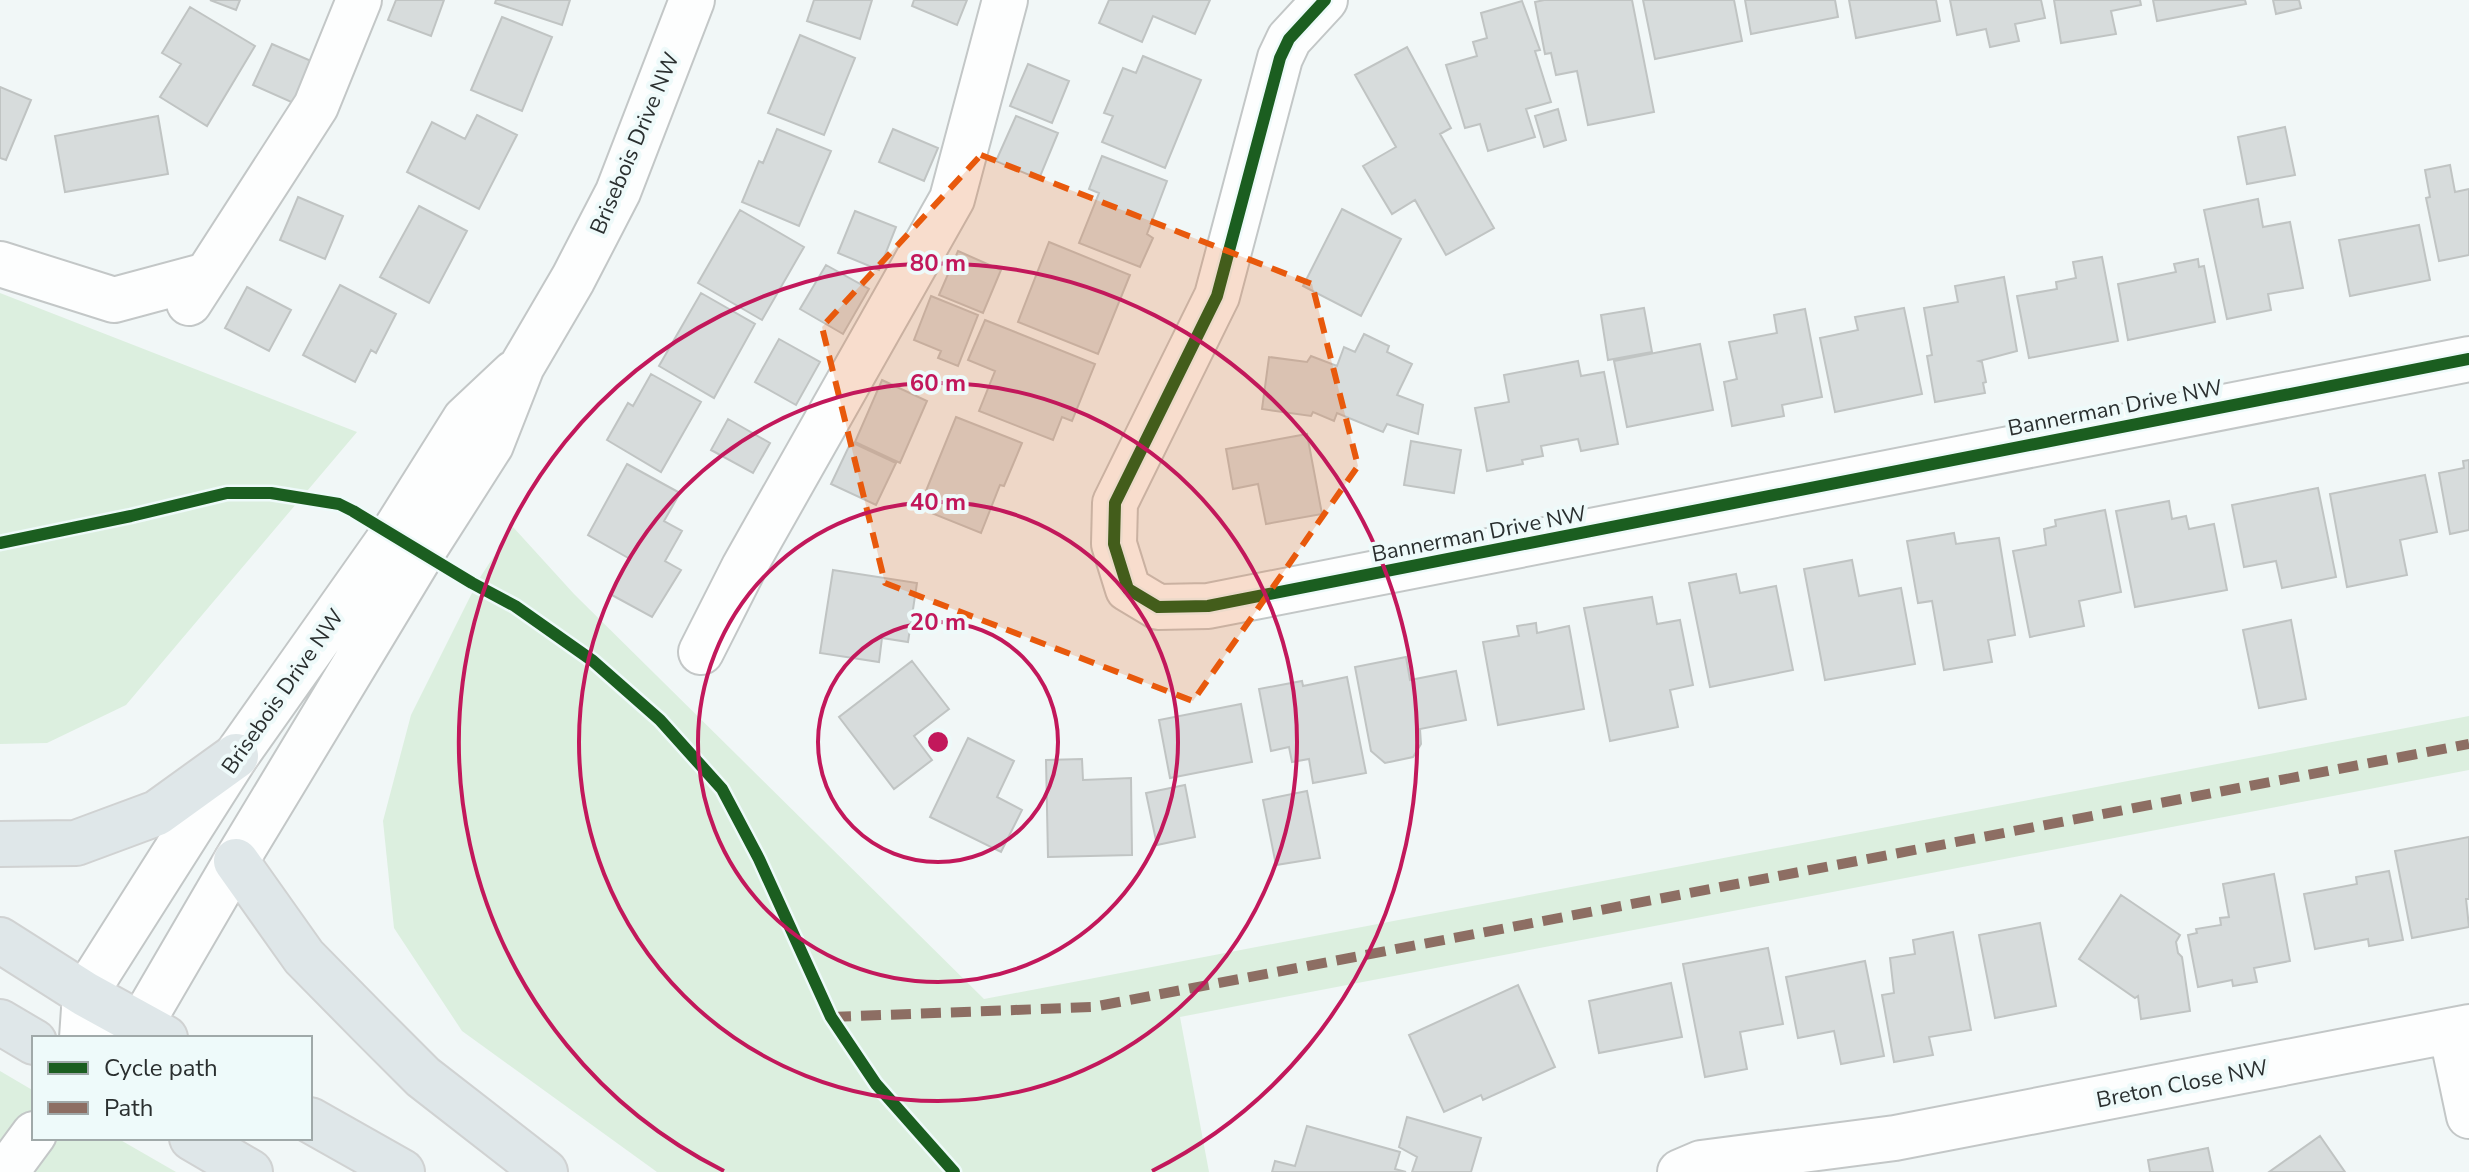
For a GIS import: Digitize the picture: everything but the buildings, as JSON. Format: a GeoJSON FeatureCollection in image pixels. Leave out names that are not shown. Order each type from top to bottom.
{"type":"FeatureCollection","features":[{"type":"Feature","properties":{"kind":"main road"},"geometry":{"type":"LineString","coordinates":[[0,844],[76,843],[157,813],[236,756]]}},
{"type":"Feature","properties":{"kind":"main road"},"geometry":{"type":"LineString","coordinates":[[236,861],[304,957],[372,1026],[423,1077],[545,1172]]}},
{"type":"Feature","properties":{"kind":"main road"},"geometry":{"type":"LineString","coordinates":[[0,940],[143,1033]]}},
{"type":"Feature","properties":{"kind":"main road"},"geometry":{"type":"LineString","coordinates":[[0,1022],[32,1041]]}},
{"type":"Feature","properties":{"kind":"main road"},"geometry":{"type":"LineString","coordinates":[[312,1121],[402,1172]]}},
{"type":"Feature","properties":{"kind":"main road"},"geometry":{"type":"LineString","coordinates":[[195,1140],[250,1172]]}},
{"type":"Feature","properties":{"kind":"street"},"geometry":{"type":"LineString","coordinates":[[0,264],[114,300],[198,289],[316,106],[359,0]]}},
{"type":"Feature","properties":{"kind":"street","name":"Brisebois Drive NW"},"geometry":{"type":"LineString","coordinates":[[143,1033],[236,861],[491,445],[522,366],[573,279],[618,192],[692,0]]}},
{"type":"Feature","properties":{"kind":"street"},"geometry":{"type":"LineString","coordinates":[[701,652],[744,567],[952,199],[1005,0]]}},
{"type":"Feature","properties":{"kind":"street","name":"Bannerman Drive NW"},"geometry":{"type":"LineString","coordinates":[[1325,0],[1289,39],[1280,58],[1217,296],[1115,503],[1114,544],[1128,589],[1158,607],[1208,606],[2469,359]]}},
{"type":"Feature","properties":{"kind":"street","name":"Brisebois Drive NW"},"geometry":{"type":"LineString","coordinates":[[82,1036],[85,994],[236,756],[392,535],[465,419],[522,366]]}},
{"type":"Feature","properties":{"kind":"street"},"geometry":{"type":"LineString","coordinates":[[2460,1029],[2469,1116]]}},
{"type":"Feature","properties":{"kind":"street","name":"Breton Close NW"},"geometry":{"type":"LineString","coordinates":[[1680,1172],[1701,1163],[1893,1155],[2460,1029]]}},
{"type":"Feature","properties":{"kind":"street"},"geometry":{"type":"LineString","coordinates":[[6,1172],[32,1137]]}},
{"type":"Feature","properties":{"kind":"highlighted area"},"geometry":{"type":"Polygon","coordinates":[[[981,155],[1312,284],[1358,466],[1193,701],[885,583],[822,327],[981,155]]]}},
{"type":"Feature","properties":{"kind":"green space"},"geometry":{"type":"Polygon","coordinates":[[[0,293],[357,432],[126,705],[47,743],[0,744],[0,293]]]}},
{"type":"Feature","properties":{"kind":"green space"},"geometry":{"type":"Polygon","coordinates":[[[513,527],[574,594],[984,999],[2469,716],[2469,770],[1180,1017],[1209,1172],[657,1172],[462,1031],[394,928],[383,821],[411,715],[479,579],[513,527]]]}},
{"type":"Feature","properties":{"kind":"green space"},"geometry":{"type":"Polygon","coordinates":[[[0,1071],[32,1090],[32,1140],[120,1140],[176,1172],[0,1172],[0,1071]]]}},
{"type":"Feature","properties":{"kind":"marked path"},"geometry":{"type":"LineString","coordinates":[[831,1017],[1093,1007],[2469,744]]}},
{"type":"Feature","properties":{"kind":"cycle path"},"geometry":{"type":"LineString","coordinates":[[1325,0],[1289,39],[1280,58],[1217,296],[1115,503],[1114,544],[1128,589],[1158,607],[1208,606],[2469,359]]}},
{"type":"Feature","properties":{"kind":"cycle path"},"geometry":{"type":"LineString","coordinates":[[0,543],[227,493],[271,493],[339,504],[515,606],[593,661],[660,720],[722,789],[759,859],[831,1017],[876,1084],[954,1172]]}}]}
